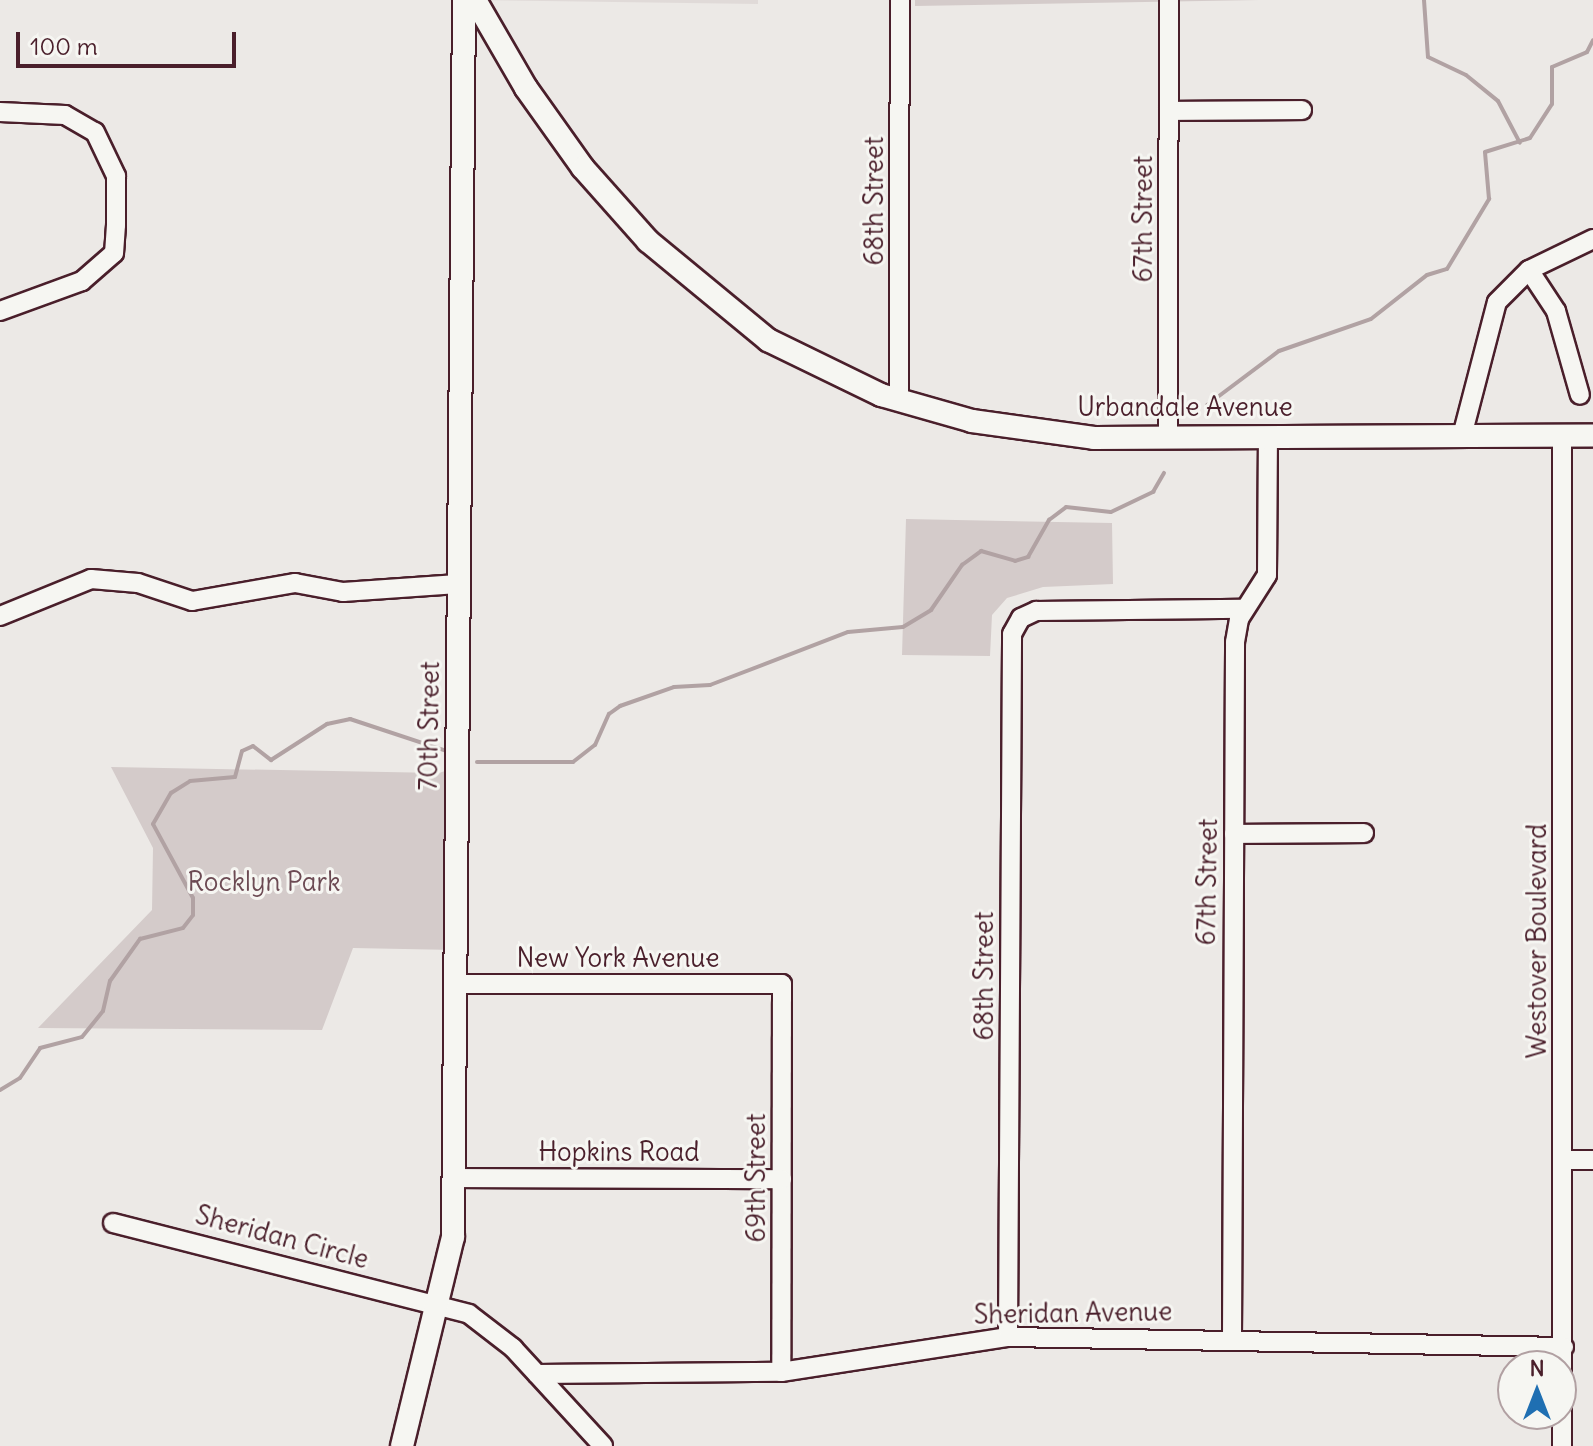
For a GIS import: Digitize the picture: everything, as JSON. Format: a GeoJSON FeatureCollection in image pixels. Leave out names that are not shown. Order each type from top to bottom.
{"type":"FeatureCollection","features":[{"type":"Feature","properties":{"kind":"street","name":"70th Street"},"geometry":{"type":"LineString","coordinates":[[402,1446],[453,1237],[464,0]]}},
{"type":"Feature","properties":{"kind":"street","name":"Urbandale Avenue"},"geometry":{"type":"LineString","coordinates":[[475,0],[526,88],[583,168],[648,241],[768,340],[899,401],[1055,434],[1168,438],[1593,435]]}},
{"type":"Feature","properties":{"kind":"street","name":"68th Street"},"geometry":{"type":"LineString","coordinates":[[899,401],[900,0]]}},
{"type":"Feature","properties":{"kind":"street","name":"67th Street"},"geometry":{"type":"LineString","coordinates":[[1168,438],[1169,0]]}},
{"type":"Feature","properties":{"kind":"street"},"geometry":{"type":"LineString","coordinates":[[1169,111],[1302,110]]}},
{"type":"Feature","properties":{"kind":"street"},"geometry":{"type":"LineString","coordinates":[[0,112],[65,115],[95,132],[116,176],[114,253],[82,281],[0,311]]}},
{"type":"Feature","properties":{"kind":"street"},"geometry":{"type":"LineString","coordinates":[[1462,436],[1489,317],[1509,286],[1529,270],[1593,239]]}},
{"type":"Feature","properties":{"kind":"street"},"geometry":{"type":"LineString","coordinates":[[1529,270],[1563,328],[1568,369],[1580,395]]}},
{"type":"Feature","properties":{"kind":"street","name":"Westover Boulevard"},"geometry":{"type":"LineString","coordinates":[[1562,435],[1562,1446]]}},
{"type":"Feature","properties":{"kind":"street","name":"67th Street"},"geometry":{"type":"LineString","coordinates":[[1232,1338],[1235,642],[1244,609],[1267,575],[1268,436]]}},
{"type":"Feature","properties":{"kind":"street"},"geometry":{"type":"LineString","coordinates":[[0,616],[91,579],[138,583],[192,601],[295,583],[343,592],[458,584]]}},
{"type":"Feature","properties":{"kind":"street","name":"68th Street"},"geometry":{"type":"LineString","coordinates":[[1008,1337],[1010,652],[1021,618],[1054,609],[1244,609]]}},
{"type":"Feature","properties":{"kind":"street"},"geometry":{"type":"LineString","coordinates":[[1234,834],[1364,833]]}},
{"type":"Feature","properties":{"kind":"street","name":"New York Avenue"},"geometry":{"type":"LineString","coordinates":[[454,984],[782,984]]}},
{"type":"Feature","properties":{"kind":"street","name":"69th Street"},"geometry":{"type":"LineString","coordinates":[[781,1372],[782,984]]}},
{"type":"Feature","properties":{"kind":"street"},"geometry":{"type":"LineString","coordinates":[[1563,1160],[1593,1160]]}},
{"type":"Feature","properties":{"kind":"street","name":"Hopkins Road"},"geometry":{"type":"LineString","coordinates":[[455,1178],[782,1179]]}},
{"type":"Feature","properties":{"kind":"street","name":"Sheridan Circle"},"geometry":{"type":"LineString","coordinates":[[113,1223],[438,1304],[491,1326],[603,1446]]}},
{"type":"Feature","properties":{"kind":"street","name":"Sheridan Avenue"},"geometry":{"type":"LineString","coordinates":[[537,1374],[781,1372],[1008,1337],[1232,1338],[1411,1349],[1564,1347]]}},
{"type":"Feature","properties":{"kind":"shaded area"},"geometry":{"type":"Polygon","coordinates":[[[475,0],[758,0],[758,4],[475,0]]]}},
{"type":"Feature","properties":{"kind":"green space"},"geometry":{"type":"Polygon","coordinates":[[[915,0],[1259,0],[915,6],[915,0]]]}},
{"type":"Feature","properties":{"kind":"green space"},"geometry":{"type":"Polygon","coordinates":[[[906,519],[1112,523],[1113,584],[1043,587],[1007,598],[992,615],[990,656],[902,655],[906,519]]]}},
{"type":"Feature","properties":{"kind":"green space","name":"Rocklyn Park"},"geometry":{"type":"Polygon","coordinates":[[[111,767],[439,773],[457,767],[455,950],[353,948],[322,1030],[38,1028],[152,910],[153,848],[111,767]]]}},
{"type":"Feature","properties":{"kind":"waterway"},"geometry":{"type":"LineString","coordinates":[[1424,0],[1428,57],[1466,75],[1498,101],[1520,143]]}},
{"type":"Feature","properties":{"kind":"waterway"},"geometry":{"type":"LineString","coordinates":[[1207,405],[1279,351],[1371,319],[1427,275],[1447,269],[1489,199],[1485,152],[1530,138],[1552,104],[1552,67],[1587,52],[1593,40]]}},
{"type":"Feature","properties":{"kind":"waterway"},"geometry":{"type":"LineString","coordinates":[[477,762],[573,762],[595,745],[609,714],[620,706],[674,687],[710,685],[848,632],[903,627],[931,610],[962,565],[981,551],[1015,561],[1028,557],[1049,520],[1066,507],[1111,512],[1153,492],[1164,473]]}},
{"type":"Feature","properties":{"kind":"waterway"},"geometry":{"type":"LineString","coordinates":[[0,1090],[20,1078],[40,1048],[82,1037],[103,1011],[110,981],[140,939],[183,928],[193,915],[193,898],[153,824],[171,793],[190,781],[235,777],[242,751],[253,746],[271,760],[327,724],[350,719],[444,750]]}}]}
